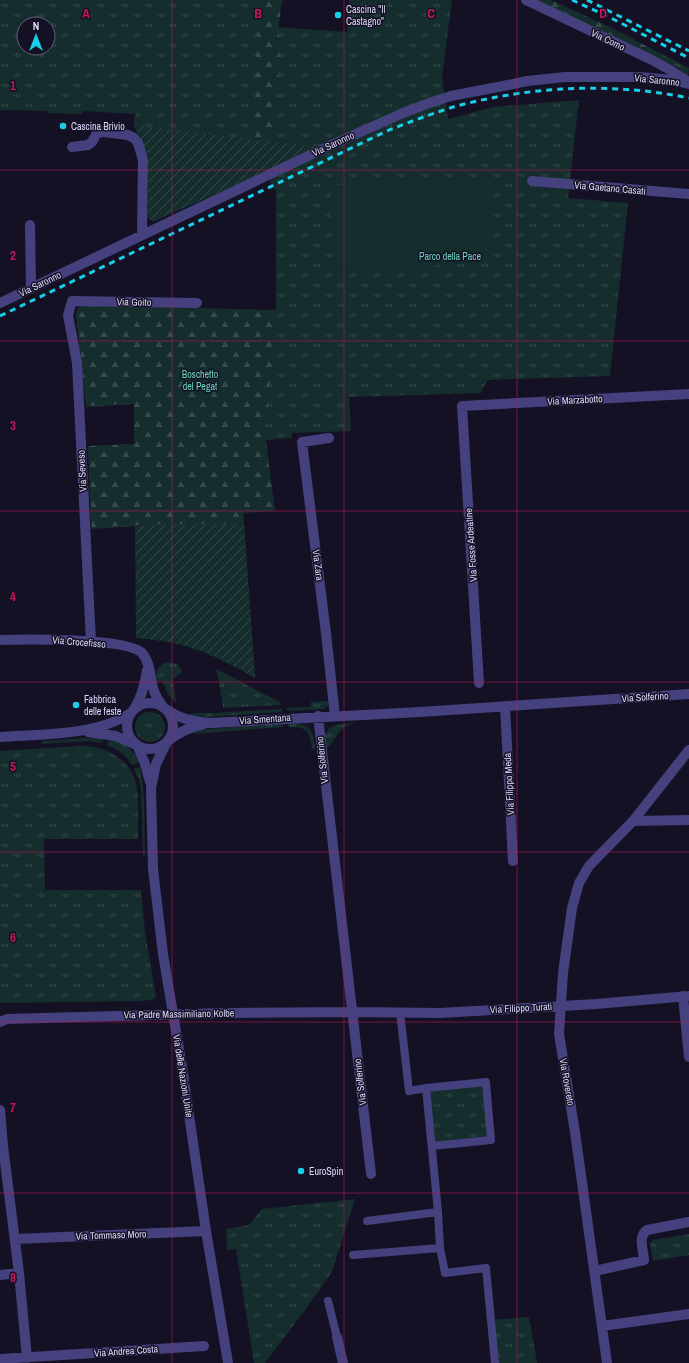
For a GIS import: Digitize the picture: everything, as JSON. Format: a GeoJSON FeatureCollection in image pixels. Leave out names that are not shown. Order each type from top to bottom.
{"type":"FeatureCollection","features":[{"type":"Feature","properties":{"kind":"street","name":"Via Como"},"geometry":{"type":"LineString","coordinates":[[526,0],[652,60],[689,83]]}},
{"type":"Feature","properties":{"kind":"street","name":"Via Saronno"},"geometry":{"type":"LineString","coordinates":[[0,303],[329,146],[403,113],[451,96],[527,81],[571,77],[640,77],[689,83]]}},
{"type":"Feature","properties":{"kind":"street"},"geometry":{"type":"LineString","coordinates":[[72,147],[88,145],[92,142],[96,133],[101,132],[125,134],[134,138],[138,143],[143,160],[142,235]]}},
{"type":"Feature","properties":{"kind":"street","name":"Via Gaetano Casati"},"geometry":{"type":"LineString","coordinates":[[532,182],[689,194]]}},
{"type":"Feature","properties":{"kind":"street"},"geometry":{"type":"LineString","coordinates":[[30,224],[32,287]]}},
{"type":"Feature","properties":{"kind":"street","name":"Via Goito"},"geometry":{"type":"LineString","coordinates":[[72,301],[197,303]]}},
{"type":"Feature","properties":{"kind":"street","name":"Via Seveso"},"geometry":{"type":"LineString","coordinates":[[72,301],[68,315],[77,362],[91,642]]}},
{"type":"Feature","properties":{"kind":"street","name":"Via Marzabotto"},"geometry":{"type":"LineString","coordinates":[[462,406],[689,394]]}},
{"type":"Feature","properties":{"kind":"street","name":"Via Fosse Ardeatine"},"geometry":{"type":"LineString","coordinates":[[462,406],[479,683]]}},
{"type":"Feature","properties":{"kind":"street","name":"Via Zara"},"geometry":{"type":"LineString","coordinates":[[329,438],[302,442],[335,716]]}},
{"type":"Feature","properties":{"kind":"street","name":"Via Crocefisso"},"geometry":{"type":"LineString","coordinates":[[0,640],[45,639],[91,642],[130,647],[138,650],[144,655],[155,692],[164,708]]}},
{"type":"Feature","properties":{"kind":"street"},"geometry":{"type":"LineString","coordinates":[[148,666],[140,699],[127,721],[127,732],[130,739],[137,746],[149,776],[152,788]]}},
{"type":"Feature","properties":{"kind":"street","name":"Via Solferino"},"geometry":{"type":"LineString","coordinates":[[371,1174],[318,716],[689,694]]}},
{"type":"Feature","properties":{"kind":"street"},"geometry":{"type":"LineString","coordinates":[[0,737],[76,731],[108,725],[124,717],[140,705],[154,703],[164,708],[172,718],[173,726],[172,734],[156,764],[152,788]]}},
{"type":"Feature","properties":{"kind":"street","name":"Via Filippo Meda"},"geometry":{"type":"LineString","coordinates":[[505,706],[513,861]]}},
{"type":"Feature","properties":{"kind":"street","name":"Via Smentana"},"geometry":{"type":"LineString","coordinates":[[164,708],[177,716],[188,720],[211,723]]}},
{"type":"Feature","properties":{"kind":"street","name":"Via Smentana"},"geometry":{"type":"LineString","coordinates":[[167,742],[188,728],[211,723],[318,716]]}},
{"type":"Feature","properties":{"kind":"street"},"geometry":{"type":"LineString","coordinates":[[76,731],[108,734],[151,750],[159,748],[167,742]]}},
{"type":"Feature","properties":{"kind":"street","name":"Via Rovereto"},"geometry":{"type":"LineString","coordinates":[[607,1363],[572,1108],[559,1034],[563,973],[572,908],[579,883],[589,866],[633,821],[689,750]]}},
{"type":"Feature","properties":{"kind":"street","name":"Via delle Nazioni Unite"},"geometry":{"type":"LineString","coordinates":[[152,788],[153,869],[163,954],[174,1014],[206,1231],[228,1363]]}},
{"type":"Feature","properties":{"kind":"street"},"geometry":{"type":"LineString","coordinates":[[633,821],[689,820]]}},
{"type":"Feature","properties":{"kind":"street"},"geometry":{"type":"LineString","coordinates":[[686,996],[689,1057]]}},
{"type":"Feature","properties":{"kind":"street","name":"Via Filippo Turati"},"geometry":{"type":"LineString","coordinates":[[352,1012],[440,1013],[562,1006],[686,996]]}},
{"type":"Feature","properties":{"kind":"street","name":"Via Padre Massimiliano Kolbe"},"geometry":{"type":"LineString","coordinates":[[3,1020],[174,1014],[352,1012]]}},
{"type":"Feature","properties":{"kind":"street"},"geometry":{"type":"LineString","coordinates":[[400,1012],[409,1090],[486,1082],[492,1140],[432,1146]]}},
{"type":"Feature","properties":{"kind":"street"},"geometry":{"type":"LineString","coordinates":[[426,1088],[440,1248],[445,1273],[486,1268],[495,1363]]}},
{"type":"Feature","properties":{"kind":"street"},"geometry":{"type":"LineString","coordinates":[[0,1110],[1,1146],[20,1274],[27,1358]]}},
{"type":"Feature","properties":{"kind":"street"},"geometry":{"type":"LineString","coordinates":[[367,1221],[438,1212]]}},
{"type":"Feature","properties":{"kind":"street"},"geometry":{"type":"LineString","coordinates":[[595,1271],[644,1260],[642,1236],[644,1232],[647,1230],[689,1222]]}},
{"type":"Feature","properties":{"kind":"street","name":"Via Tommaso Moro"},"geometry":{"type":"LineString","coordinates":[[15,1239],[206,1231]]}},
{"type":"Feature","properties":{"kind":"street"},"geometry":{"type":"LineString","coordinates":[[353,1255],[440,1248]]}},
{"type":"Feature","properties":{"kind":"street"},"geometry":{"type":"LineString","coordinates":[[0,1276],[20,1274]]}},
{"type":"Feature","properties":{"kind":"street"},"geometry":{"type":"LineString","coordinates":[[328,1300],[343,1363]]}},
{"type":"Feature","properties":{"kind":"street"},"geometry":{"type":"LineString","coordinates":[[602,1326],[689,1314]]}},
{"type":"Feature","properties":{"kind":"street","name":"Via Andrea Costa"},"geometry":{"type":"LineString","coordinates":[[0,1360],[204,1346]]}},
{"type":"Feature","properties":{"kind":"green space","name":"Parco della Pace"},"geometry":{"type":"Polygon","coordinates":[[[0,0],[277,0],[275,27],[347,32],[349,0],[452,0],[442,78],[448,119],[493,107],[579,100],[568,198],[628,203],[610,376],[488,380],[480,393],[349,397],[351,431],[292,433],[292,438],[266,440],[275,511],[243,513],[255,678],[220,659],[201,651],[164,641],[136,638],[135,526],[91,529],[88,446],[134,444],[134,404],[86,407],[76,314],[78,308],[84,305],[276,310],[276,192],[265,172],[155,221],[149,219],[148,157],[134,125],[135,114],[83,111],[82,114],[48,113],[47,111],[0,110],[0,0]]]}},
{"type":"Feature","properties":{"kind":"green space"},"geometry":{"type":"Polygon","coordinates":[[[259,0],[283,0],[279,25],[280,61],[278,102],[273,142],[252,139],[259,0]]]}},
{"type":"Feature","properties":{"kind":"green space"},"geometry":{"type":"Polygon","coordinates":[[[536,0],[551,0],[616,30],[654,50],[651,56],[536,0]]]}},
{"type":"Feature","properties":{"kind":"green space"},"geometry":{"type":"Polygon","coordinates":[[[654,50],[689,68],[688,76],[677,67],[651,56],[654,50]]]}},
{"type":"Feature","properties":{"kind":"green space"},"geometry":{"type":"Polygon","coordinates":[[[134,125],[315,147],[265,172],[153,221],[148,217],[148,157],[134,125]]]}},
{"type":"Feature","properties":{"kind":"green space","name":"Parco della Pace"},"geometry":{"type":"Polygon","coordinates":[[[490,177],[494,262],[334,271],[330,186],[490,177]]]}},
{"type":"Feature","properties":{"kind":"green space","name":"Boschetto del Pegat"},"geometry":{"type":"Polygon","coordinates":[[[83,306],[276,311],[265,440],[274,510],[243,512],[244,523],[135,525],[92,528],[89,446],[134,444],[134,403],[86,406],[77,312],[79,308],[83,306]]]}},
{"type":"Feature","properties":{"kind":"green space"},"geometry":{"type":"Polygon","coordinates":[[[244,524],[255,677],[205,652],[166,641],[136,637],[136,525],[244,524]]]}},
{"type":"Feature","properties":{"kind":"green space"},"geometry":{"type":"Polygon","coordinates":[[[166,662],[177,664],[182,670],[181,673],[173,679],[176,703],[168,694],[162,681],[156,682],[157,670],[166,662]]]}},
{"type":"Feature","properties":{"kind":"green space"},"geometry":{"type":"Polygon","coordinates":[[[217,669],[281,703],[281,705],[223,708],[217,669]]]}},
{"type":"Feature","properties":{"kind":"green space"},"geometry":{"type":"Polygon","coordinates":[[[329,701],[329,705],[324,709],[287,711],[287,708],[311,707],[311,702],[329,701]]]}},
{"type":"Feature","properties":{"kind":"green space"},"geometry":{"type":"Polygon","coordinates":[[[282,709],[282,712],[205,717],[191,716],[191,713],[282,709]]]}},
{"type":"Feature","properties":{"kind":"green space"},"geometry":{"type":"Polygon","coordinates":[[[150,712],[161,716],[165,727],[161,738],[150,742],[139,738],[135,727],[139,716],[150,712]]]}},
{"type":"Feature","properties":{"kind":"green space"},"geometry":{"type":"Polygon","coordinates":[[[354,723],[338,733],[333,743],[326,748],[325,736],[328,729],[335,725],[354,723]]]}},
{"type":"Feature","properties":{"kind":"green space"},"geometry":{"type":"Polygon","coordinates":[[[283,724],[283,727],[193,734],[193,731],[209,729],[283,724]]]}},
{"type":"Feature","properties":{"kind":"green space"},"geometry":{"type":"Polygon","coordinates":[[[288,724],[301,724],[309,728],[313,736],[315,749],[312,749],[309,734],[306,731],[299,727],[288,727],[288,724]]]}},
{"type":"Feature","properties":{"kind":"green space"},"geometry":{"type":"Polygon","coordinates":[[[104,738],[102,743],[88,741],[42,744],[42,741],[104,738]]]}},
{"type":"Feature","properties":{"kind":"green space"},"geometry":{"type":"Polygon","coordinates":[[[109,739],[127,746],[134,753],[139,762],[132,765],[121,753],[107,745],[109,739]]]}},
{"type":"Feature","properties":{"kind":"green space"},"geometry":{"type":"Polygon","coordinates":[[[82,746],[110,752],[125,763],[130,770],[135,779],[137,789],[138,839],[44,839],[45,890],[141,890],[145,932],[156,997],[152,1000],[139,1001],[0,1003],[0,751],[82,746]]]}},
{"type":"Feature","properties":{"kind":"green space"},"geometry":{"type":"Polygon","coordinates":[[[140,767],[144,800],[145,856],[143,856],[141,789],[139,779],[134,769],[140,767]]]}},
{"type":"Feature","properties":{"kind":"green space"},"geometry":{"type":"Polygon","coordinates":[[[486,1082],[491,1140],[432,1146],[426,1088],[486,1082]]]}},
{"type":"Feature","properties":{"kind":"green space"},"geometry":{"type":"Polygon","coordinates":[[[355,1199],[332,1272],[265,1363],[254,1363],[236,1249],[227,1250],[226,1229],[249,1225],[262,1209],[355,1199]]]}},
{"type":"Feature","properties":{"kind":"green space"},"geometry":{"type":"Polygon","coordinates":[[[689,1234],[689,1255],[653,1261],[650,1243],[653,1240],[689,1234]]]}},
{"type":"Feature","properties":{"kind":"green space"},"geometry":{"type":"Polygon","coordinates":[[[529,1317],[537,1363],[495,1363],[491,1320],[529,1317]]]}},
{"type":"Feature","properties":{"kind":"railway"},"geometry":{"type":"LineString","coordinates":[[572,0],[609,17],[689,58]]}},
{"type":"Feature","properties":{"kind":"railway"},"geometry":{"type":"LineString","coordinates":[[587,0],[689,51]]}},
{"type":"Feature","properties":{"kind":"railway"},"geometry":{"type":"LineString","coordinates":[[0,316],[387,131],[453,107],[511,94],[571,89],[600,88],[630,90],[689,98]]}},
{"type":"Feature","properties":{"kind":"place","name":"Cascina \"Il Castagno\""},"geometry":{"type":"Point","coordinates":[338,15]}},
{"type":"Feature","properties":{"kind":"place","name":"Cascina Brivio"},"geometry":{"type":"Point","coordinates":[63,126]}},
{"type":"Feature","properties":{"kind":"place","name":"Fabbrica delle feste"},"geometry":{"type":"Point","coordinates":[76,705]}},
{"type":"Feature","properties":{"kind":"place","name":"EuroSpin"},"geometry":{"type":"Point","coordinates":[301,1171]}}]}
